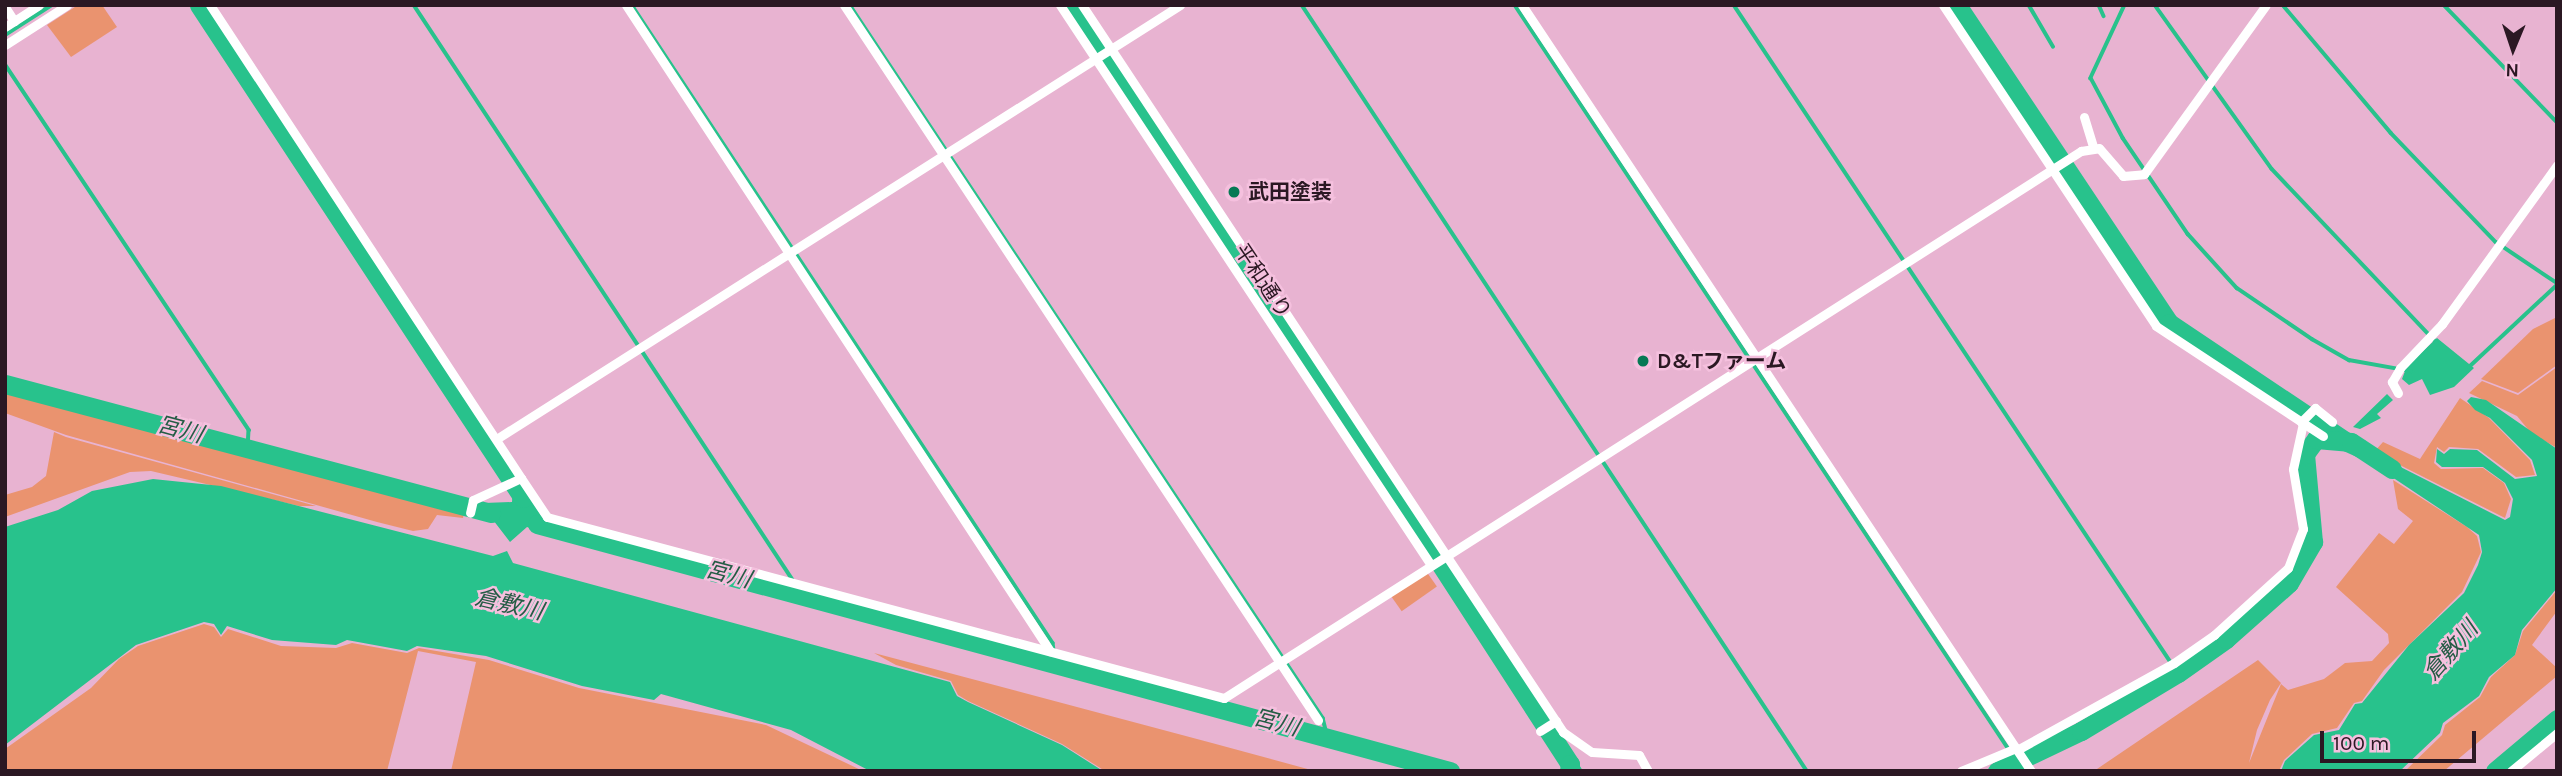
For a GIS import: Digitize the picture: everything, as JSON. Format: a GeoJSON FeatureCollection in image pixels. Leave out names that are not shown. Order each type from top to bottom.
{"type":"FeatureCollection","features":[{"type":"Feature","properties":{"kind":"street"},"geometry":{"type":"LineString","coordinates":[[5,45],[19,24],[39,5]]}},
{"type":"Feature","properties":{"kind":"street"},"geometry":{"type":"LineString","coordinates":[[19,24],[67,5]]}},
{"type":"Feature","properties":{"kind":"street"},"geometry":{"type":"LineString","coordinates":[[210,5],[498,438],[520,479],[547,517],[1224,698],[2058,166],[2093,148],[2104,151],[2123,176],[2146,172],[2266,5]]}},
{"type":"Feature","properties":{"kind":"street"},"geometry":{"type":"LineString","coordinates":[[626,5],[792,252],[1054,652]]}},
{"type":"Feature","properties":{"kind":"street"},"geometry":{"type":"LineString","coordinates":[[844,5],[947,154],[1283,660],[1318,720]]}},
{"type":"Feature","properties":{"kind":"street"},"geometry":{"type":"LineString","coordinates":[[1060,5],[1432,565]]}},
{"type":"Feature","properties":{"kind":"street","name":"平和通り"},"geometry":{"type":"LineString","coordinates":[[1082,5],[1109,50],[1554,722],[1586,749],[1639,755],[1648,771]]}},
{"type":"Feature","properties":{"kind":"street"},"geometry":{"type":"LineString","coordinates":[[498,438],[1180,5]]}},
{"type":"Feature","properties":{"kind":"street"},"geometry":{"type":"LineString","coordinates":[[1522,5],[1752,361],[2030,770]]}},
{"type":"Feature","properties":{"kind":"street"},"geometry":{"type":"LineString","coordinates":[[1943,5],[2058,166],[2163,333],[2305,418],[2323,436]]}},
{"type":"Feature","properties":{"kind":"street"},"geometry":{"type":"LineString","coordinates":[[5,7],[19,24]]}},
{"type":"Feature","properties":{"kind":"street"},"geometry":{"type":"LineString","coordinates":[[2084,117],[2093,148]]}},
{"type":"Feature","properties":{"kind":"street"},"geometry":{"type":"LineString","coordinates":[[2395,391],[2399,371],[2432,337],[2557,165]]}},
{"type":"Feature","properties":{"kind":"street"},"geometry":{"type":"LineString","coordinates":[[1961,771],[2015,750],[2172,664],[2243,610],[2298,552],[2304,517],[2293,469],[2305,418],[2315,408],[2332,422]]}},
{"type":"Feature","properties":{"kind":"street"},"geometry":{"type":"LineString","coordinates":[[471,509],[520,479]]}},
{"type":"Feature","properties":{"kind":"street"},"geometry":{"type":"LineString","coordinates":[[1541,731],[1554,722]]}},
{"type":"Feature","properties":{"kind":"street"},"geometry":{"type":"LineString","coordinates":[[2511,771],[2557,733]]}},
{"type":"Feature","properties":{"kind":"shaded area"},"geometry":{"type":"Polygon","coordinates":[[[78,5],[102,5],[117,27],[71,57],[47,25],[78,5]]]}},
{"type":"Feature","properties":{"kind":"shaded area"},"geometry":{"type":"Polygon","coordinates":[[[2557,317],[2557,365],[2518,393],[2481,379],[2533,329],[2557,317]]]}},
{"type":"Feature","properties":{"kind":"shaded area"},"geometry":{"type":"Polygon","coordinates":[[[2557,367],[2557,448],[2531,433],[2517,416],[2469,393],[2482,381],[2518,395],[2557,367]]]}},
{"type":"Feature","properties":{"kind":"shaded area"},"geometry":{"type":"Polygon","coordinates":[[[5,392],[222,451],[436,502],[464,513],[463,518],[437,515],[428,529],[413,531],[377,522],[66,435],[5,413],[5,392]]]}},
{"type":"Feature","properties":{"kind":"shaded area"},"geometry":{"type":"Polygon","coordinates":[[[2460,398],[2489,418],[2530,460],[2535,475],[2516,477],[2478,449],[2449,447],[2444,452],[2437,447],[2434,463],[2441,469],[2483,468],[2504,483],[2511,499],[2505,518],[2374,452],[2383,442],[2420,459],[2460,398]]]}},
{"type":"Feature","properties":{"kind":"shaded area"},"geometry":{"type":"Polygon","coordinates":[[[54,432],[316,506],[299,506],[151,471],[130,472],[5,517],[5,495],[32,487],[46,476],[54,432]]]}},
{"type":"Feature","properties":{"kind":"shaded area"},"geometry":{"type":"Polygon","coordinates":[[[2393,480],[2467,527],[2477,536],[2481,552],[2462,592],[2384,670],[2362,701],[2354,703],[2337,728],[2312,734],[2284,760],[2279,771],[2094,771],[2258,660],[2281,683],[2257,730],[2249,763],[2281,684],[2288,690],[2324,679],[2345,663],[2372,661],[2389,643],[2388,634],[2336,587],[2379,533],[2394,544],[2413,521],[2398,509],[2393,480]]]}},
{"type":"Feature","properties":{"kind":"shaded area"},"geometry":{"type":"Polygon","coordinates":[[[1426,571],[1437,587],[1402,611],[1391,596],[1426,571]]]}},
{"type":"Feature","properties":{"kind":"shaded area"},"geometry":{"type":"Polygon","coordinates":[[[2557,590],[2557,611],[2532,645],[2557,668],[2557,676],[2444,771],[2405,771],[2442,735],[2445,725],[2480,697],[2491,677],[2515,655],[2523,631],[2557,590]]]}},
{"type":"Feature","properties":{"kind":"shaded area"},"geometry":{"type":"Polygon","coordinates":[[[204,624],[214,627],[221,637],[228,629],[281,646],[336,648],[352,643],[407,653],[419,648],[489,660],[579,688],[766,725],[863,771],[451,771],[476,662],[418,651],[387,771],[5,771],[5,749],[91,688],[119,659],[138,646],[204,624]]]}},
{"type":"Feature","properties":{"kind":"shaded area"},"geometry":{"type":"Polygon","coordinates":[[[874,653],[1315,771],[1105,771],[1062,744],[968,701],[958,695],[951,681],[896,665],[874,653]]]}},
{"type":"Feature","properties":{"kind":"water"},"geometry":{"type":"Polygon","coordinates":[[[2437,338],[2474,368],[2454,387],[2430,395],[2422,379],[2409,385],[2402,379],[2407,366],[2437,338]]]}},
{"type":"Feature","properties":{"kind":"water"},"geometry":{"type":"Polygon","coordinates":[[[2387,394],[2393,400],[2377,414],[2381,418],[2360,429],[2353,427],[2387,394]]]}},
{"type":"Feature","properties":{"kind":"water","name":"倉敷川"},"geometry":{"type":"Polygon","coordinates":[[[2471,397],[2486,400],[2557,449],[2557,588],[2522,630],[2515,655],[2489,677],[2479,696],[2443,723],[2440,733],[2400,771],[2281,771],[2285,761],[2314,735],[2339,730],[2355,704],[2362,703],[2409,645],[2464,593],[2482,552],[2479,535],[2368,461],[2373,453],[2505,520],[2510,517],[2513,499],[2505,483],[2483,467],[2442,467],[2436,462],[2437,449],[2444,454],[2450,449],[2477,450],[2515,479],[2537,476],[2532,460],[2490,418],[2475,410],[2467,401],[2471,397]]]}},
{"type":"Feature","properties":{"kind":"water"},"geometry":{"type":"Polygon","coordinates":[[[2333,425],[2366,441],[2359,458],[2330,445],[2327,433],[2333,425]]]}},
{"type":"Feature","properties":{"kind":"water","name":"倉敷川"},"geometry":{"type":"Polygon","coordinates":[[[153,479],[221,486],[493,556],[507,551],[513,563],[950,682],[957,696],[1062,745],[1103,771],[870,771],[791,730],[661,694],[654,700],[582,686],[486,656],[417,646],[407,651],[347,640],[336,645],[272,640],[227,626],[221,635],[214,624],[204,622],[136,645],[5,745],[5,527],[58,510],[92,491],[153,479]]]}},
{"type":"Feature","properties":{"kind":"water"},"geometry":{"type":"Polygon","coordinates":[[[521,483],[544,520],[563,525],[560,538],[527,527],[510,542],[490,516],[473,513],[475,507],[484,503],[512,502],[513,488],[521,483]]]}},
{"type":"Feature","properties":{"kind":"water"},"geometry":{"type":"Polygon","coordinates":[[[1555,726],[1583,771],[1563,771],[1563,760],[1545,734],[1555,726]]]}},
{"type":"Feature","properties":{"kind":"waterway"},"geometry":{"type":"LineString","coordinates":[[5,35],[52,5]]}},
{"type":"Feature","properties":{"kind":"waterway"},"geometry":{"type":"LineString","coordinates":[[199,5],[523,498]]}},
{"type":"Feature","properties":{"kind":"waterway"},"geometry":{"type":"LineString","coordinates":[[414,5],[793,580]]}},
{"type":"Feature","properties":{"kind":"waterway"},"geometry":{"type":"LineString","coordinates":[[632,5],[1053,643],[1056,664]]}},
{"type":"Feature","properties":{"kind":"waterway"},"geometry":{"type":"LineString","coordinates":[[850,5],[1323,718],[1328,738]]}},
{"type":"Feature","properties":{"kind":"waterway"},"geometry":{"type":"LineString","coordinates":[[1070,5],[1432,551],[1570,764],[1569,771]]}},
{"type":"Feature","properties":{"kind":"waterway"},"geometry":{"type":"LineString","coordinates":[[1302,5],[1598,454]]}},
{"type":"Feature","properties":{"kind":"waterway"},"geometry":{"type":"LineString","coordinates":[[1515,5],[2018,763]]}},
{"type":"Feature","properties":{"kind":"waterway"},"geometry":{"type":"LineString","coordinates":[[1734,5],[2178,673]]}},
{"type":"Feature","properties":{"kind":"waterway"},"geometry":{"type":"LineString","coordinates":[[1957,5],[2169,323],[2344,440]]}},
{"type":"Feature","properties":{"kind":"waterway"},"geometry":{"type":"LineString","coordinates":[[2029,5],[2053,46]]}},
{"type":"Feature","properties":{"kind":"waterway"},"geometry":{"type":"LineString","coordinates":[[2099,5],[2104,16]]}},
{"type":"Feature","properties":{"kind":"waterway"},"geometry":{"type":"LineString","coordinates":[[2125,5],[2091,78],[2123,138],[2188,234],[2237,288],[2312,339],[2349,360],[2411,371]]}},
{"type":"Feature","properties":{"kind":"waterway"},"geometry":{"type":"LineString","coordinates":[[2155,5],[2272,169],[2437,343]]}},
{"type":"Feature","properties":{"kind":"waterway"},"geometry":{"type":"LineString","coordinates":[[2283,5],[2391,133],[2496,242],[2557,283]]}},
{"type":"Feature","properties":{"kind":"waterway"},"geometry":{"type":"LineString","coordinates":[[2444,5],[2557,122]]}},
{"type":"Feature","properties":{"kind":"waterway"},"geometry":{"type":"LineString","coordinates":[[5,64],[249,430],[248,448]]}},
{"type":"Feature","properties":{"kind":"waterway"},"geometry":{"type":"LineString","coordinates":[[2469,367],[2557,285]]}},
{"type":"Feature","properties":{"kind":"waterway","name":"宮川"},"geometry":{"type":"LineString","coordinates":[[5,384],[491,513]]}},
{"type":"Feature","properties":{"kind":"waterway"},"geometry":{"type":"LineString","coordinates":[[1997,771],[2081,731],[2178,673],[2226,639],[2289,583],[2313,542],[2305,454],[2316,439],[2351,442],[2392,469]]}},
{"type":"Feature","properties":{"kind":"waterway"},"geometry":{"type":"LineString","coordinates":[[1604,463],[1807,771]]}},
{"type":"Feature","properties":{"kind":"waterway","name":"宮川"},"geometry":{"type":"LineString","coordinates":[[537,524],[1450,771]]}},
{"type":"Feature","properties":{"kind":"waterway","name":"宮川"},"geometry":{"type":"LineString","coordinates":[[797,586],[803,597]]}},
{"type":"Feature","properties":{"kind":"waterway"},"geometry":{"type":"LineString","coordinates":[[2495,771],[2557,719]]}},
{"type":"Feature","properties":{"kind":"place","name":"武田塗装"},"geometry":{"type":"Point","coordinates":[1234,192]}},
{"type":"Feature","properties":{"kind":"place","name":"D&Tファーム"},"geometry":{"type":"Point","coordinates":[1643,361]}}]}
